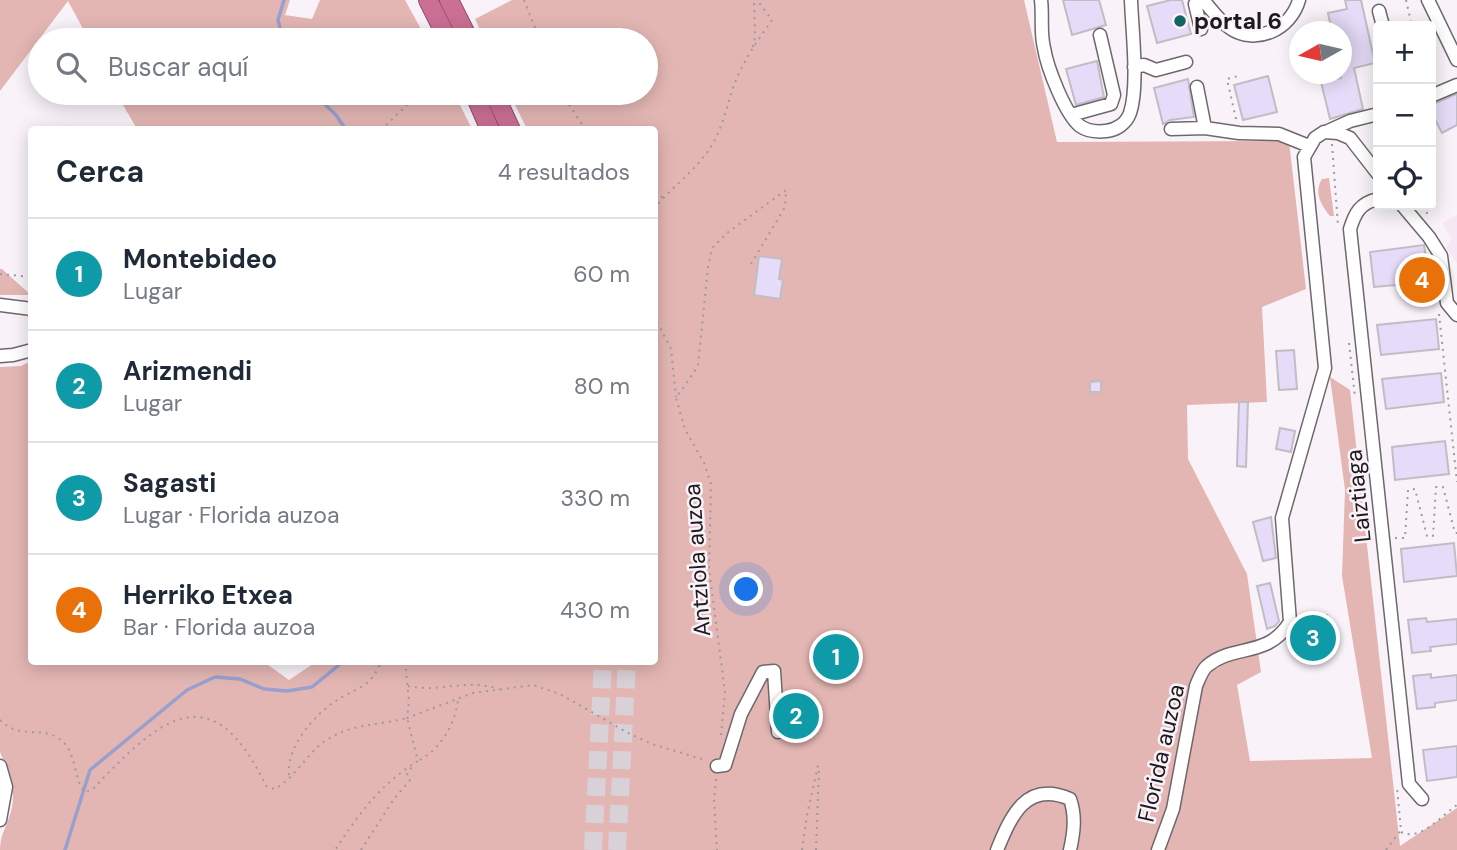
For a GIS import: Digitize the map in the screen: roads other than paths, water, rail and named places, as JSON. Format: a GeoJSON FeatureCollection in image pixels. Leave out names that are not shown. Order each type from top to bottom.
{"type":"FeatureCollection","features":[{"type":"Feature","properties":{"kind":"highway"},"geometry":{"type":"LineString","coordinates":[[428,0],[442,28]]}},
{"type":"Feature","properties":{"kind":"highway"},"geometry":{"type":"LineString","coordinates":[[449,0],[463,28]]}},
{"type":"Feature","properties":{"kind":"highway"},"geometry":{"type":"LineString","coordinates":[[479,105],[488,126]]}},
{"type":"Feature","properties":{"kind":"highway"},"geometry":{"type":"LineString","coordinates":[[500,105],[509,126]]}},
{"type":"Feature","properties":{"kind":"street"},"geometry":{"type":"LineString","coordinates":[[1041,0],[1043,46],[1049,72],[1071,115],[1081,127],[1097,132],[1112,131],[1122,125],[1130,114],[1133,67],[1131,0]]}},
{"type":"Feature","properties":{"kind":"street"},"geometry":{"type":"LineString","coordinates":[[1200,29],[1195,4],[1202,0],[1232,29],[1258,36],[1281,26],[1296,11],[1299,0]]}},
{"type":"Feature","properties":{"kind":"street"},"geometry":{"type":"LineString","coordinates":[[1428,0],[1457,60]]}},
{"type":"Feature","properties":{"kind":"street"},"geometry":{"type":"LineString","coordinates":[[1379,11],[1381,21]]}},
{"type":"Feature","properties":{"kind":"street"},"geometry":{"type":"LineString","coordinates":[[1071,115],[1111,104],[1115,95],[1100,34]]}},
{"type":"Feature","properties":{"kind":"street"},"geometry":{"type":"LineString","coordinates":[[1133,67],[1144,65],[1157,70],[1186,62]]}},
{"type":"Feature","properties":{"kind":"street"},"geometry":{"type":"LineString","coordinates":[[1436,94],[1457,85]]}},
{"type":"Feature","properties":{"kind":"street"},"geometry":{"type":"LineString","coordinates":[[1197,87],[1205,128]]}},
{"type":"Feature","properties":{"kind":"street"},"geometry":{"type":"LineString","coordinates":[[1171,129],[1205,128],[1239,133],[1279,134],[1309,146],[1314,138],[1324,132],[1373,115]]}},
{"type":"Feature","properties":{"kind":"street"},"geometry":{"type":"LineString","coordinates":[[1324,132],[1338,133],[1350,138],[1373,168]]}},
{"type":"Feature","properties":{"kind":"street","name":"Florida auzoa"},"geometry":{"type":"LineString","coordinates":[[1158,850],[1174,809],[1196,685],[1205,667],[1219,659],[1273,642],[1290,622],[1282,518],[1325,368],[1304,172],[1304,156],[1309,146]]}},
{"type":"Feature","properties":{"kind":"street","name":"Laiztiaga"},"geometry":{"type":"LineString","coordinates":[[1373,201],[1363,205],[1355,213],[1350,229],[1409,784],[1422,799]]}},
{"type":"Feature","properties":{"kind":"street"},"geometry":{"type":"LineString","coordinates":[[1406,210],[1430,237],[1441,256],[1447,303],[1457,316]]}},
{"type":"Feature","properties":{"kind":"street"},"geometry":{"type":"LineString","coordinates":[[0,305],[28,308]]}},
{"type":"Feature","properties":{"kind":"street"},"geometry":{"type":"LineString","coordinates":[[0,356],[28,351]]}},
{"type":"Feature","properties":{"kind":"street"},"geometry":{"type":"LineString","coordinates":[[717,766],[725,765],[741,714],[763,672],[774,671],[778,732]]}},
{"type":"Feature","properties":{"kind":"street"},"geometry":{"type":"LineString","coordinates":[[0,766],[5,787],[0,820]]}},
{"type":"Feature","properties":{"kind":"street"},"geometry":{"type":"LineString","coordinates":[[997,850],[1009,822],[1025,802],[1041,792],[1056,793],[1070,799],[1074,811],[1074,834],[1070,850]]}},
{"type":"Feature","properties":{"kind":"waterway"},"geometry":{"type":"LineString","coordinates":[[280,28],[278,20],[284,0]]}},
{"type":"Feature","properties":{"kind":"waterway"},"geometry":{"type":"LineString","coordinates":[[326,105],[343,126]]}},
{"type":"Feature","properties":{"kind":"waterway"},"geometry":{"type":"LineString","coordinates":[[65,850],[90,770],[187,690],[215,677],[240,679],[264,689],[287,691],[312,687],[339,665]]}},
{"type":"Feature","properties":{"kind":"tunnel"},"geometry":{"type":"LineString","coordinates":[[593,850],[603,665]]}},
{"type":"Feature","properties":{"kind":"tunnel"},"geometry":{"type":"LineString","coordinates":[[617,850],[627,665]]}},
{"type":"Feature","properties":{"kind":"place","name":"portal 6"},"geometry":{"type":"Point","coordinates":[1180,21]}},
{"type":"Feature","properties":{"kind":"place","name":"Herriko Etxea"},"geometry":{"type":"Point","coordinates":[1422,280]}},
{"type":"Feature","properties":{"kind":"place","name":"Sagasti"},"geometry":{"type":"Point","coordinates":[1313,638]}},
{"type":"Feature","properties":{"kind":"place","name":"Montebideo"},"geometry":{"type":"Point","coordinates":[836,657]}},
{"type":"Feature","properties":{"kind":"place","name":"Arizmendi"},"geometry":{"type":"Point","coordinates":[796,716]}}]}
